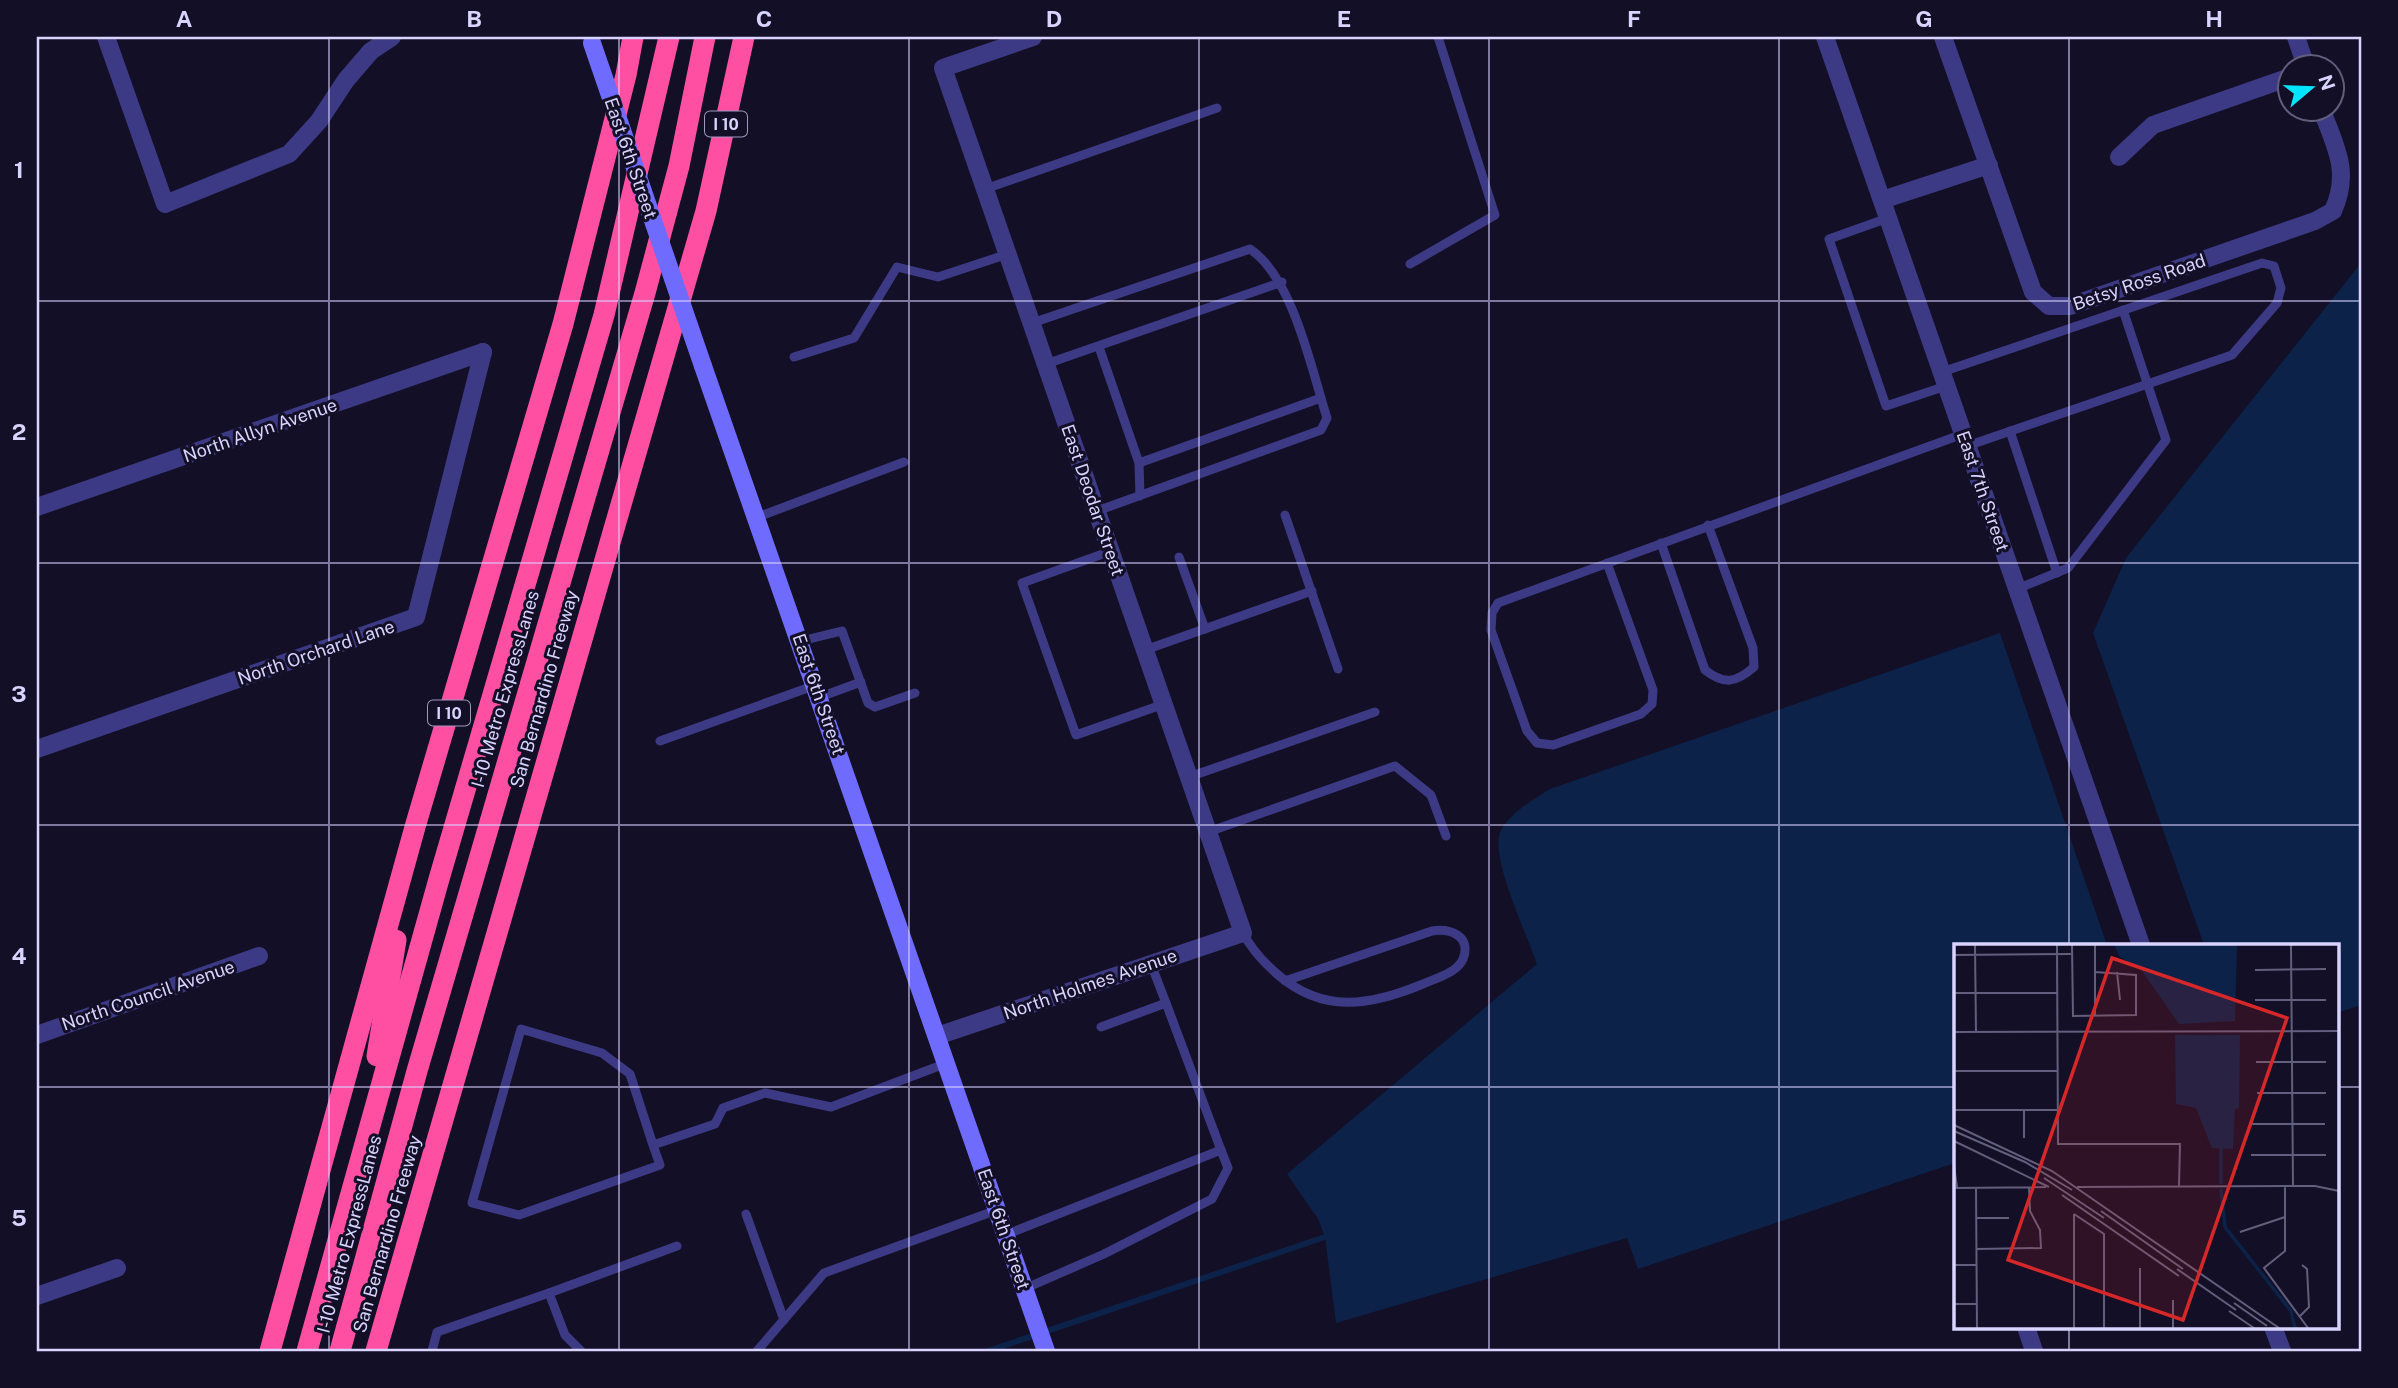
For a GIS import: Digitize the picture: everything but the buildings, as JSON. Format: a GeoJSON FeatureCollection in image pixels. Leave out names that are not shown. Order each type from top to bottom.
{"type":"FeatureCollection","features":[{"type":"Feature","properties":{"kind":"highway","name":"I 10"},"geometry":{"type":"LineString","coordinates":[[270,1351],[415,827],[563,324],[626,75],[633,37]]}},
{"type":"Feature","properties":{"kind":"highway","name":"I-10 Metro ExpressLanes"},"geometry":{"type":"LineString","coordinates":[[307,1351],[439,879],[604,315],[669,37]]}},
{"type":"Feature","properties":{"kind":"highway","name":"I-10 Metro ExpressLanes"},"geometry":{"type":"LineString","coordinates":[[340,1351],[417,1071],[649,280],[679,166],[705,37]]}},
{"type":"Feature","properties":{"kind":"highway"},"geometry":{"type":"LineString","coordinates":[[733,37],[733,95]]}},
{"type":"Feature","properties":{"kind":"highway","name":"San Bernardino Freeway"},"geometry":{"type":"LineString","coordinates":[[376,1351],[706,211],[744,37]]}},
{"type":"Feature","properties":{"kind":"highway"},"geometry":{"type":"LineString","coordinates":[[359,1165],[415,827]]}},
{"type":"Feature","properties":{"kind":"main road","name":"East 6th Street"},"geometry":{"type":"LineString","coordinates":[[590,40],[1046,1351]]}},
{"type":"Feature","properties":{"kind":"street"},"geometry":{"type":"LineString","coordinates":[[106,37],[165,204],[289,154],[319,121],[346,80],[371,51],[392,37]]}},
{"type":"Feature","properties":{"kind":"street","name":"East Deodar Street"},"geometry":{"type":"LineString","coordinates":[[1033,37],[943,68],[1243,933]]}},
{"type":"Feature","properties":{"kind":"street","name":"East 7th Street"},"geometry":{"type":"LineString","coordinates":[[1825,37],[2141,944]]}},
{"type":"Feature","properties":{"kind":"street","name":"Betsy Ross Road"},"geometry":{"type":"LineString","coordinates":[[1943,37],[2034,292],[2049,306],[2070,306],[2315,221],[2333,211],[2343,180],[2342,167],[2326,122]]}},
{"type":"Feature","properties":{"kind":"street"},"geometry":{"type":"LineString","coordinates":[[2119,157],[2152,125],[2276,82]]}},
{"type":"Feature","properties":{"kind":"street"},"geometry":{"type":"LineString","coordinates":[[1882,200],[1989,165]]}},
{"type":"Feature","properties":{"kind":"street","name":"North Allyn Avenue"},"geometry":{"type":"LineString","coordinates":[[37,507],[483,352]]}},
{"type":"Feature","properties":{"kind":"street","name":"North Orchard Lane"},"geometry":{"type":"LineString","coordinates":[[37,749],[416,617],[483,352]]}},
{"type":"Feature","properties":{"kind":"street","name":"North Holmes Avenue"},"geometry":{"type":"LineString","coordinates":[[937,1036],[1243,933]]}},
{"type":"Feature","properties":{"kind":"street","name":"North Council Avenue"},"geometry":{"type":"LineString","coordinates":[[37,1035],[259,956]]}},
{"type":"Feature","properties":{"kind":"street"},"geometry":{"type":"LineString","coordinates":[[37,1296],[117,1268]]}},
{"type":"Feature","properties":{"kind":"street"},"geometry":{"type":"LineString","coordinates":[[2026,1328],[2034,1351]]}},
{"type":"Feature","properties":{"kind":"street"},"geometry":{"type":"LineString","coordinates":[[2273,1328],[2282,1351]]}},
{"type":"Feature","properties":{"kind":"lane"},"geometry":{"type":"LineString","coordinates":[[1410,264],[1495,215],[1438,37]]}},
{"type":"Feature","properties":{"kind":"lane"},"geometry":{"type":"LineString","coordinates":[[985,189],[1217,108]]}},
{"type":"Feature","properties":{"kind":"lane"},"geometry":{"type":"LineString","coordinates":[[1607,563],[1653,690],[1651,704],[1641,714],[1553,745],[1537,743],[1527,731],[1491,631],[1492,613],[1498,603],[1709,525],[1965,440],[2010,431],[2232,355],[2277,303],[2281,288],[2274,266],[2262,263],[2123,310],[1944,379],[1886,406],[1829,239],[1888,218]]}},
{"type":"Feature","properties":{"kind":"lane"},"geometry":{"type":"LineString","coordinates":[[1032,323],[1250,249],[1264,258],[1282,282],[1327,418],[1321,430],[1097,511]]}},
{"type":"Feature","properties":{"kind":"lane"},"geometry":{"type":"LineString","coordinates":[[794,357],[854,338],[897,267],[938,277],[1008,254]]}},
{"type":"Feature","properties":{"kind":"lane"},"geometry":{"type":"LineString","coordinates":[[1046,364],[1282,282]]}},
{"type":"Feature","properties":{"kind":"lane"},"geometry":{"type":"LineString","coordinates":[[2017,589],[2068,568],[2166,440],[2123,310]]}},
{"type":"Feature","properties":{"kind":"lane"},"geometry":{"type":"LineString","coordinates":[[1099,347],[1139,463],[1140,496]]}},
{"type":"Feature","properties":{"kind":"lane"},"geometry":{"type":"LineString","coordinates":[[1139,463],[1321,398]]}},
{"type":"Feature","properties":{"kind":"lane"},"geometry":{"type":"LineString","coordinates":[[2010,431],[2057,573]]}},
{"type":"Feature","properties":{"kind":"lane"},"geometry":{"type":"LineString","coordinates":[[755,518],[904,462]]}},
{"type":"Feature","properties":{"kind":"lane"},"geometry":{"type":"LineString","coordinates":[[1285,515],[1338,669]]}},
{"type":"Feature","properties":{"kind":"lane"},"geometry":{"type":"LineString","coordinates":[[1661,543],[1704,670],[1716,679],[1728,682],[1741,679],[1754,667],[1753,649],[1709,525]]}},
{"type":"Feature","properties":{"kind":"lane"},"geometry":{"type":"LineString","coordinates":[[1111,551],[1022,583],[1076,735],[1164,704]]}},
{"type":"Feature","properties":{"kind":"lane"},"geometry":{"type":"LineString","coordinates":[[1179,557],[1205,629]]}},
{"type":"Feature","properties":{"kind":"lane"},"geometry":{"type":"LineString","coordinates":[[1145,650],[1312,592]]}},
{"type":"Feature","properties":{"kind":"lane"},"geometry":{"type":"LineString","coordinates":[[801,641],[842,631],[868,703],[875,707],[915,693]]}},
{"type":"Feature","properties":{"kind":"lane"},"geometry":{"type":"LineString","coordinates":[[660,741],[818,691],[861,682]]}},
{"type":"Feature","properties":{"kind":"lane"},"geometry":{"type":"LineString","coordinates":[[1189,777],[1375,712]]}},
{"type":"Feature","properties":{"kind":"lane"},"geometry":{"type":"LineString","coordinates":[[1208,832],[1395,766],[1431,795],[1446,836]]}},
{"type":"Feature","properties":{"kind":"lane"},"geometry":{"type":"LineString","coordinates":[[1243,933],[1253,953],[1285,981],[1318,1000],[1372,1001],[1393,997],[1452,971],[1463,960],[1465,945],[1458,934],[1447,928],[1285,981]]}},
{"type":"Feature","properties":{"kind":"lane"},"geometry":{"type":"LineString","coordinates":[[1026,1295],[1212,1199],[1228,1168],[1152,964]]}},
{"type":"Feature","properties":{"kind":"lane"},"geometry":{"type":"LineString","coordinates":[[1101,1027],[1166,1003]]}},
{"type":"Feature","properties":{"kind":"lane"},"geometry":{"type":"LineString","coordinates":[[521,1029],[602,1052],[629,1074],[653,1144],[660,1166],[519,1214],[472,1203],[521,1029]]}},
{"type":"Feature","properties":{"kind":"lane"},"geometry":{"type":"LineString","coordinates":[[653,1144],[715,1124],[723,1108],[765,1093],[831,1107],[947,1063]]}},
{"type":"Feature","properties":{"kind":"lane"},"geometry":{"type":"LineString","coordinates":[[1005,1234],[1221,1150]]}},
{"type":"Feature","properties":{"kind":"lane"},"geometry":{"type":"LineString","coordinates":[[757,1351],[824,1273],[997,1210]]}},
{"type":"Feature","properties":{"kind":"lane"},"geometry":{"type":"LineString","coordinates":[[746,1214],[784,1320]]}},
{"type":"Feature","properties":{"kind":"lane"},"geometry":{"type":"LineString","coordinates":[[432,1351],[437,1332],[677,1246]]}},
{"type":"Feature","properties":{"kind":"lane"},"geometry":{"type":"LineString","coordinates":[[549,1293],[565,1335],[581,1351]]}},
{"type":"Feature","properties":{"kind":"water"},"geometry":{"type":"Polygon","coordinates":[[[2361,263],[2361,1005],[2338,1013],[2338,944],[2204,944],[2093,633],[2126,558],[2361,263]]]}},
{"type":"Feature","properties":{"kind":"water"},"geometry":{"type":"Polygon","coordinates":[[[2000,633],[2107,944],[1954,944],[1954,1163],[1638,1269],[1627,1238],[1336,1323],[1325,1237],[1318,1219],[1287,1174],[1537,964],[1504,876],[1498,842],[1501,830],[1511,817],[1550,789],[2000,633]]]}},
{"type":"Feature","properties":{"kind":"waterway"},"geometry":{"type":"LineString","coordinates":[[988,1351],[1325,1237]]}}]}
